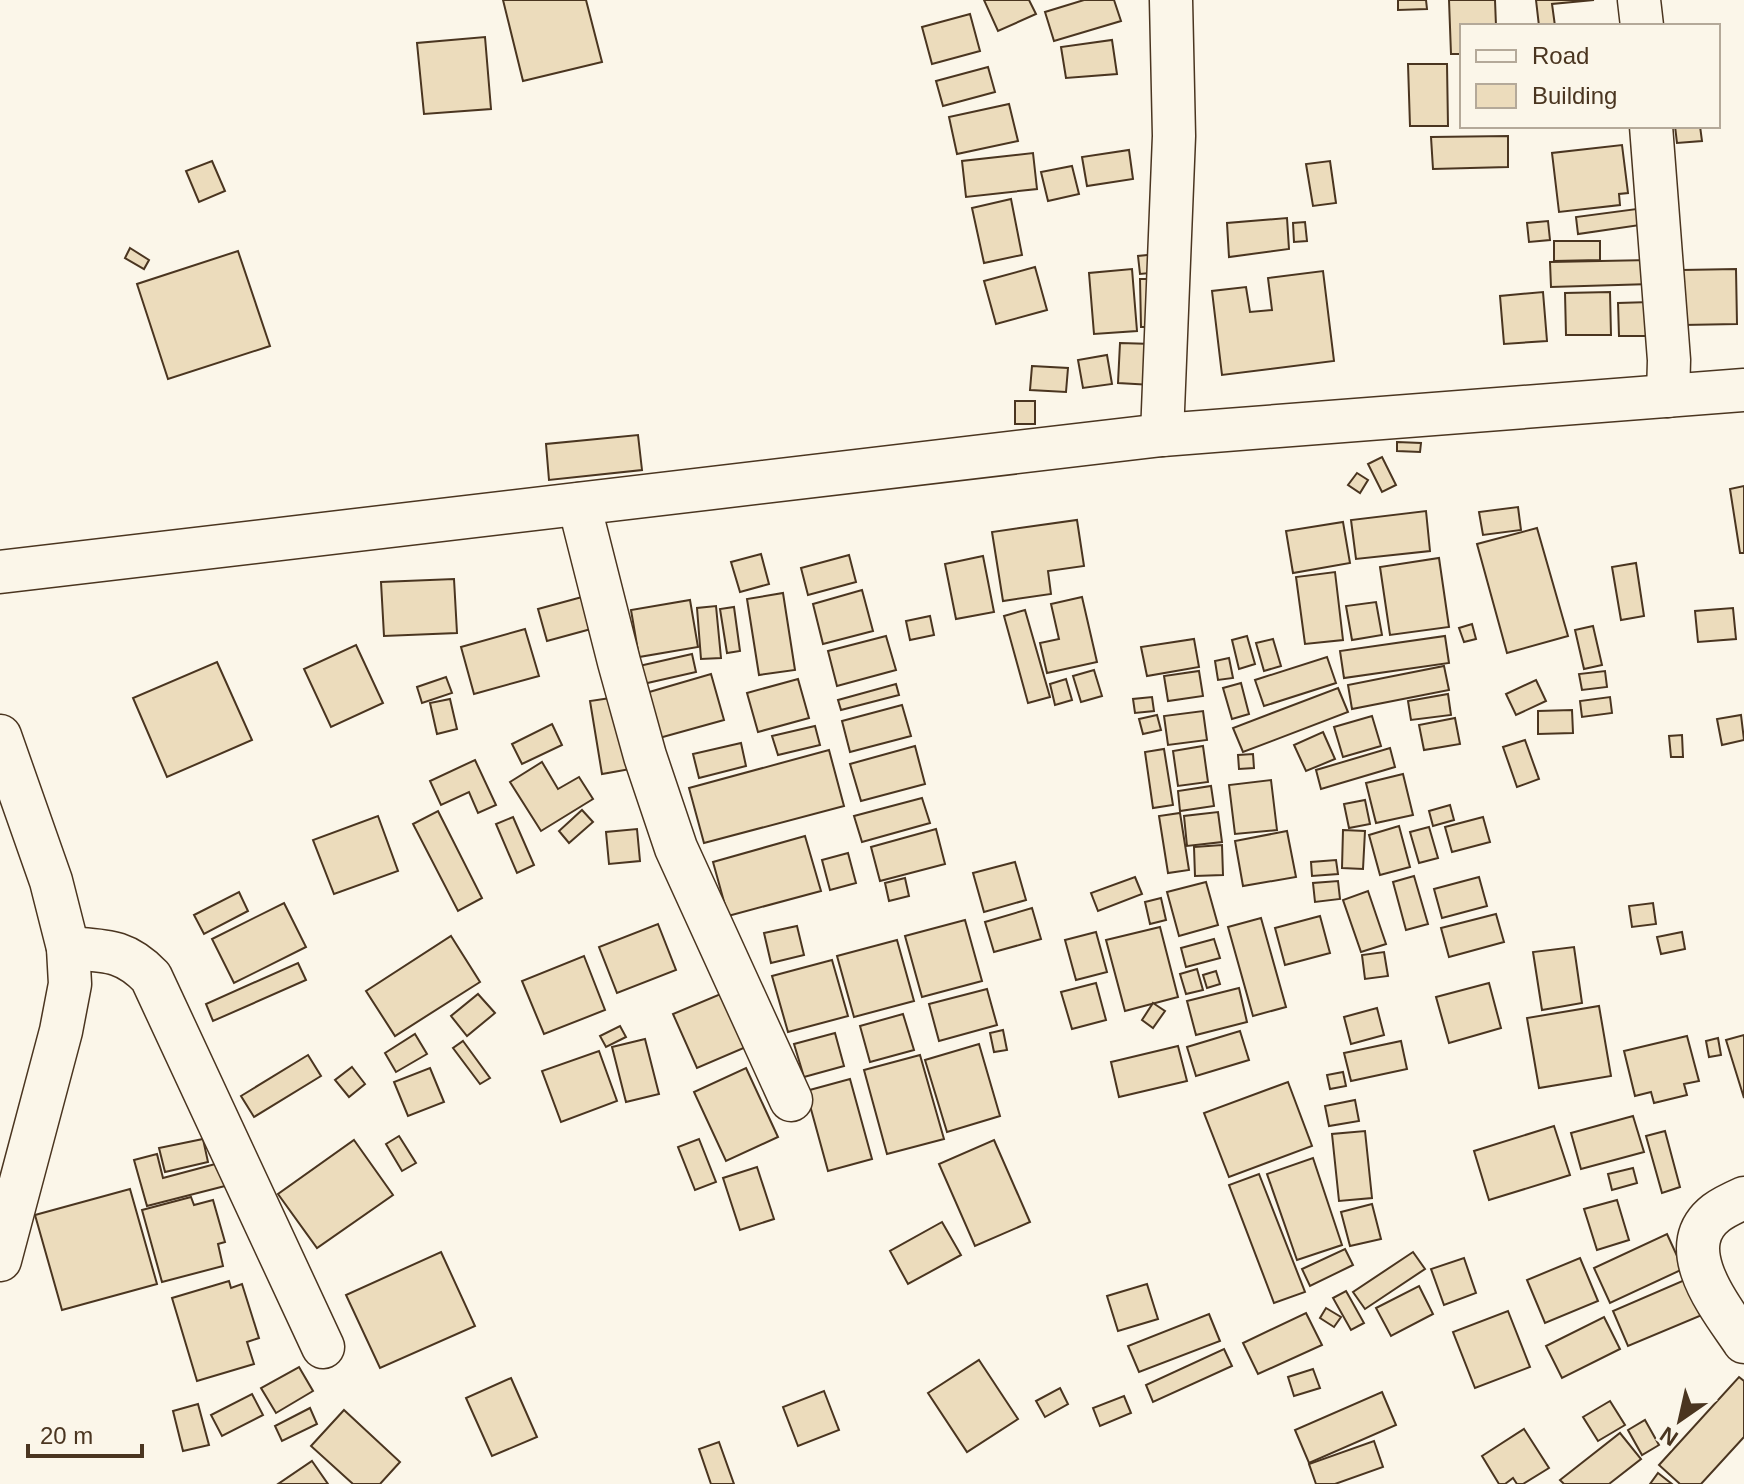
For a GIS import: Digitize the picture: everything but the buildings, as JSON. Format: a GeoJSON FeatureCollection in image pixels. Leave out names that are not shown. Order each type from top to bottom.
{"type":"FeatureCollection","features":[{"type":"Feature","properties":{"kind":"street"},"geometry":{"type":"LineString","coordinates":[[1162,435],[1174,136],[1171,0]]}},
{"type":"Feature","properties":{"kind":"street"},"geometry":{"type":"LineString","coordinates":[[1639,0],[1642,24]]}},
{"type":"Feature","properties":{"kind":"street"},"geometry":{"type":"LineString","coordinates":[[1651,128],[1669,360],[1668,396]]}},
{"type":"Feature","properties":{"kind":"street"},"geometry":{"type":"LineString","coordinates":[[0,572],[1162,435],[1744,390]]}},
{"type":"Feature","properties":{"kind":"street"},"geometry":{"type":"LineString","coordinates":[[579,504],[630,702],[676,848],[791,1100]]}},
{"type":"Feature","properties":{"kind":"street"},"geometry":{"type":"LineString","coordinates":[[0,736],[51,881],[68,948],[70,984],[61,1031],[0,1260]]}},
{"type":"Feature","properties":{"kind":"street"},"geometry":{"type":"LineString","coordinates":[[68,948],[118,952],[136,961],[151,977],[323,1347]]}},
{"type":"Feature","properties":{"kind":"street"},"geometry":{"type":"LineString","coordinates":[[1744,1198],[1715,1213],[1701,1229],[1697,1249],[1713,1296],[1744,1342]]}}]}
